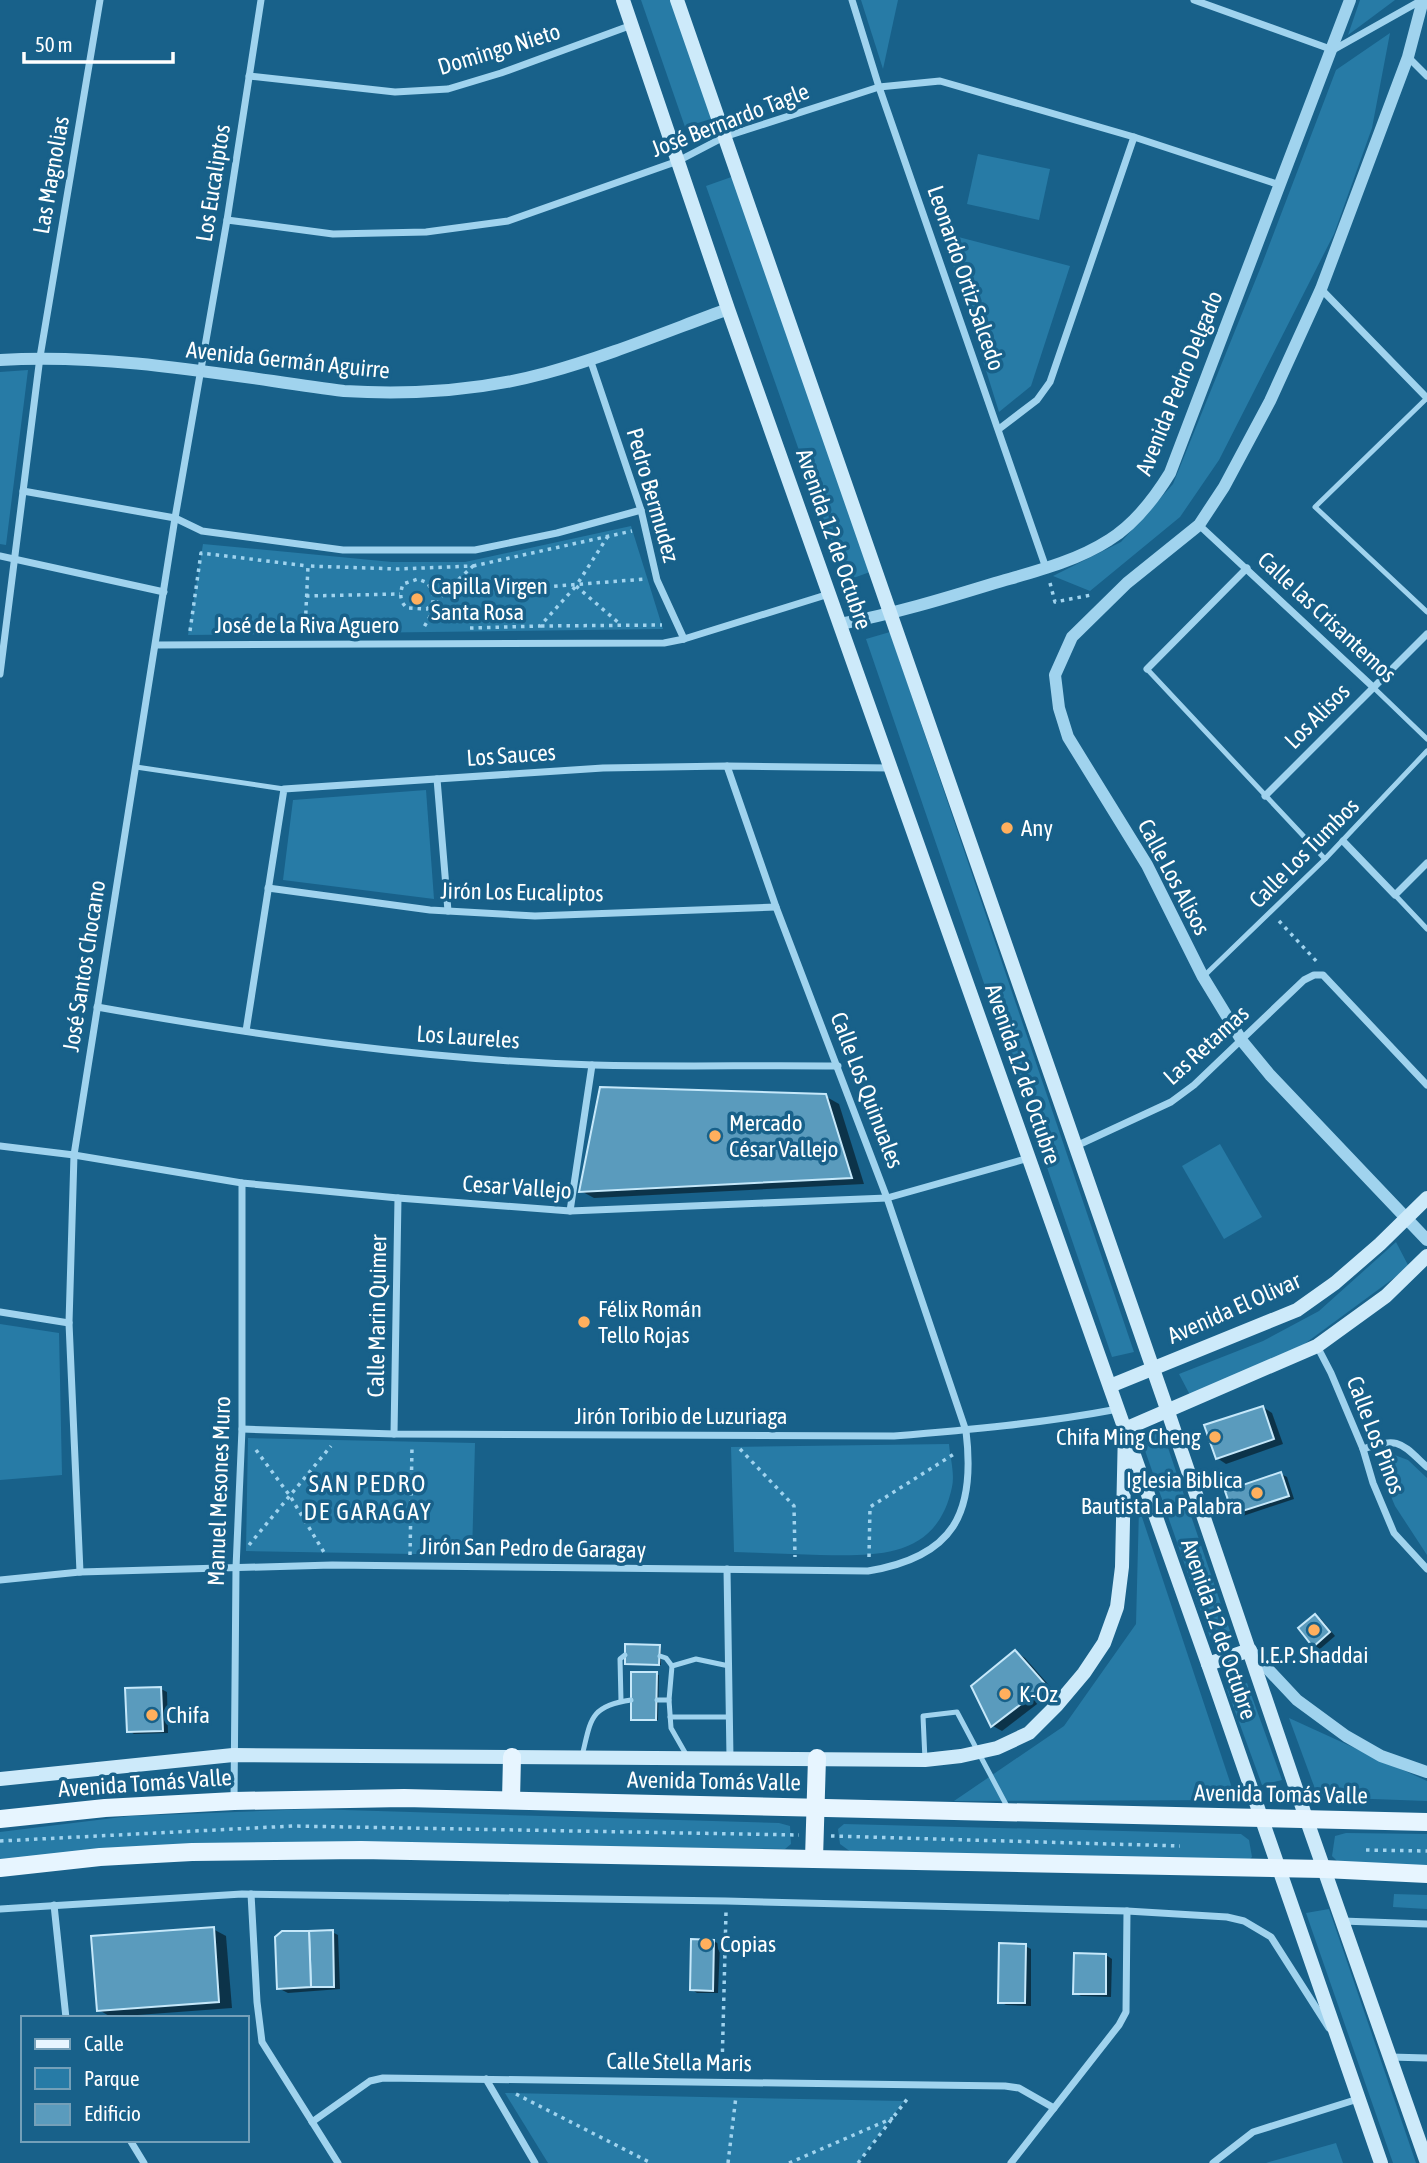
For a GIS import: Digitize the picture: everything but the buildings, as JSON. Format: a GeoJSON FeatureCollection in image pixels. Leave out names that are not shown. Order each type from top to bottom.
{"type":"FeatureCollection","features":[{"type":"Feature","properties":{"kind":"main road","name":"Avenida 12 de Octubre"},"geometry":{"type":"LineString","coordinates":[[623,0],[729,309],[1208,1664],[1381,2163]]}},
{"type":"Feature","properties":{"kind":"main road","name":"Avenida 12 de Octubre"},"geometry":{"type":"LineString","coordinates":[[677,0],[1427,2163]]}},
{"type":"Feature","properties":{"kind":"main road","name":"Avenida El Olivar"},"geometry":{"type":"LineString","coordinates":[[1110,1386],[1297,1310],[1335,1283],[1427,1198]]}},
{"type":"Feature","properties":{"kind":"main road"},"geometry":{"type":"LineString","coordinates":[[1125,1429],[1317,1346],[1386,1296],[1427,1256]]}},
{"type":"Feature","properties":{"kind":"main road","name":"Avenida Tomás Valle"},"geometry":{"type":"LineString","coordinates":[[0,1779],[233,1755],[925,1760],[997,1748],[1029,1733],[1084,1673],[1104,1643],[1117,1607],[1122,1567],[1125,1429]]}},
{"type":"Feature","properties":{"kind":"main road"},"geometry":{"type":"LineString","coordinates":[[1208,1664],[1250,1650]]}},
{"type":"Feature","properties":{"kind":"main road"},"geometry":{"type":"LineString","coordinates":[[511,1800],[512,1757]]}},
{"type":"Feature","properties":{"kind":"main road"},"geometry":{"type":"LineString","coordinates":[[814,1859],[817,1758]]}},
{"type":"Feature","properties":{"kind":"main road","name":"Avenida Tomás Valle"},"geometry":{"type":"LineString","coordinates":[[0,1819],[105,1808],[234,1801],[404,1798],[1427,1822]]}},
{"type":"Feature","properties":{"kind":"main road"},"geometry":{"type":"LineString","coordinates":[[0,1868],[100,1857],[192,1852],[361,1850],[1324,1869],[1427,1874]]}},
{"type":"Feature","properties":{"kind":"street","name":"Las Magnolias"},"geometry":{"type":"LineString","coordinates":[[0,674],[40,357],[100,0]]}},
{"type":"Feature","properties":{"kind":"street","name":"Los Eucaliptos"},"geometry":{"type":"LineString","coordinates":[[202,372],[261,0]]}},
{"type":"Feature","properties":{"kind":"street","name":"Leonardo Ortiz Salcedo"},"geometry":{"type":"LineString","coordinates":[[852,0],[879,87],[1046,568]]}},
{"type":"Feature","properties":{"kind":"street"},"geometry":{"type":"LineString","coordinates":[[1194,0],[1333,50],[1422,0]]}},
{"type":"Feature","properties":{"kind":"street","name":"Avenida Pedro Delgado"},"geometry":{"type":"LineString","coordinates":[[840,624],[891,615],[1046,568],[1090,551],[1111,539],[1145,509],[1170,473],[1350,0]]}},
{"type":"Feature","properties":{"kind":"street"},"geometry":{"type":"LineString","coordinates":[[1199,525],[1224,487],[1270,401],[1321,289],[1408,57],[1422,0]]}},
{"type":"Feature","properties":{"kind":"street","name":"Domingo Nieto"},"geometry":{"type":"LineString","coordinates":[[249,76],[395,92],[448,89],[501,73],[632,25]]}},
{"type":"Feature","properties":{"kind":"street"},"geometry":{"type":"LineString","coordinates":[[1408,57],[1427,76]]}},
{"type":"Feature","properties":{"kind":"street","name":"José Bernardo Tagle"},"geometry":{"type":"LineString","coordinates":[[227,219],[333,234],[426,232],[508,221],[678,160],[724,137],[879,87],[940,81],[1134,137],[1280,185]]}},
{"type":"Feature","properties":{"kind":"street"},"geometry":{"type":"LineString","coordinates":[[999,429],[1037,400],[1049,382],[1134,137]]}},
{"type":"Feature","properties":{"kind":"street"},"geometry":{"type":"LineString","coordinates":[[1321,289],[1427,398]]}},
{"type":"Feature","properties":{"kind":"street","name":"Avenida Germán Aguirre"},"geometry":{"type":"LineString","coordinates":[[0,360],[40,357],[106,359],[344,391],[416,393],[512,381],[590,359],[729,309]]}},
{"type":"Feature","properties":{"kind":"street","name":"Pedro Bermudez"},"geometry":{"type":"LineString","coordinates":[[590,359],[641,510],[657,580],[684,639]]}},
{"type":"Feature","properties":{"kind":"street","name":"José Santos Chocano"},"geometry":{"type":"LineString","coordinates":[[80,1572],[69,1323],[74,1155],[176,518],[202,372]]}},
{"type":"Feature","properties":{"kind":"street"},"geometry":{"type":"LineString","coordinates":[[23,491],[176,518],[202,531],[343,550],[475,550],[557,533],[641,510]]}},
{"type":"Feature","properties":{"kind":"street","name":"Calle las Crisantemos"},"geometry":{"type":"LineString","coordinates":[[1199,525],[1374,687]]}},
{"type":"Feature","properties":{"kind":"street","name":"Calle Los Alisos"},"geometry":{"type":"LineString","coordinates":[[1199,525],[1127,583],[1072,637],[1055,675],[1059,708],[1068,737],[1147,865],[1203,977],[1242,1041],[1270,1075],[1427,1240]]}},
{"type":"Feature","properties":{"kind":"street"},"geometry":{"type":"LineString","coordinates":[[0,556],[164,592]]}},
{"type":"Feature","properties":{"kind":"street"},"geometry":{"type":"LineString","coordinates":[[1147,669],[1247,568]]}},
{"type":"Feature","properties":{"kind":"street","name":"José de la Riva Aguero"},"geometry":{"type":"LineString","coordinates":[[156,645],[650,643],[684,639],[829,594]]}},
{"type":"Feature","properties":{"kind":"street","name":"Los Alisos"},"geometry":{"type":"LineString","coordinates":[[1265,796],[1427,635]]}},
{"type":"Feature","properties":{"kind":"street","name":"Calle Los Quinuales"},"geometry":{"type":"LineString","coordinates":[[727,766],[776,907],[887,1198],[966,1431]]}},
{"type":"Feature","properties":{"kind":"street","name":"Los Sauces"},"geometry":{"type":"LineString","coordinates":[[284,789],[603,768],[891,768]]}},
{"type":"Feature","properties":{"kind":"street"},"geometry":{"type":"LineString","coordinates":[[437,779],[448,911]]}},
{"type":"Feature","properties":{"kind":"street"},"geometry":{"type":"LineString","coordinates":[[246,1031],[284,789]]}},
{"type":"Feature","properties":{"kind":"street"},"geometry":{"type":"LineString","coordinates":[[1343,841],[1395,895],[1427,863]]}},
{"type":"Feature","properties":{"kind":"street","name":"Jirón Los Eucaliptos"},"geometry":{"type":"LineString","coordinates":[[268,888],[448,911],[535,916],[776,907]]}},
{"type":"Feature","properties":{"kind":"street","name":"Las Retamas"},"geometry":{"type":"LineString","coordinates":[[1076,1146],[1171,1102],[1242,1041],[1304,980],[1314,975],[1323,975]]}},
{"type":"Feature","properties":{"kind":"street"},"geometry":{"type":"LineString","coordinates":[[1323,975],[1427,1085]]}},
{"type":"Feature","properties":{"kind":"street","name":"Los Laureles"},"geometry":{"type":"LineString","coordinates":[[97,1007],[246,1031],[422,1053],[592,1065],[838,1066]]}},
{"type":"Feature","properties":{"kind":"street"},"geometry":{"type":"LineString","coordinates":[[570,1211],[592,1065]]}},
{"type":"Feature","properties":{"kind":"street","name":"Cesar Vallejo"},"geometry":{"type":"LineString","coordinates":[[0,1146],[74,1155],[242,1183],[570,1211],[887,1198],[1029,1158]]}},
{"type":"Feature","properties":{"kind":"street","name":"Manuel Mesones Muro"},"geometry":{"type":"LineString","coordinates":[[234,1801],[236,1567],[242,1429],[242,1183]]}},
{"type":"Feature","properties":{"kind":"street","name":"Calle Marin Quimer"},"geometry":{"type":"LineString","coordinates":[[394,1434],[398,1198]]}},
{"type":"Feature","properties":{"kind":"street"},"geometry":{"type":"LineString","coordinates":[[0,1312],[69,1323]]}},
{"type":"Feature","properties":{"kind":"street","name":"Calle Los Pinos"},"geometry":{"type":"LineString","coordinates":[[1317,1346],[1363,1449],[1373,1483],[1394,1533],[1427,1569]]}},
{"type":"Feature","properties":{"kind":"street","name":"Jirón Toribio de Luzuriaga"},"geometry":{"type":"LineString","coordinates":[[242,1429],[394,1434],[894,1436],[966,1431],[1118,1409]]}},
{"type":"Feature","properties":{"kind":"street","name":"Jirón San Pedro de Garagay"},"geometry":{"type":"LineString","coordinates":[[0,1580],[80,1572],[332,1565],[869,1571],[905,1563],[922,1555],[943,1539],[958,1519],[967,1494],[969,1471],[966,1431]]}},
{"type":"Feature","properties":{"kind":"street"},"geometry":{"type":"LineString","coordinates":[[1363,1449],[1383,1442],[1394,1442],[1404,1446],[1427,1467]]}},
{"type":"Feature","properties":{"kind":"street"},"geometry":{"type":"LineString","coordinates":[[727,1569],[730,1759]]}},
{"type":"Feature","properties":{"kind":"street","name":"Avenida Tomás Valle"},"geometry":{"type":"LineString","coordinates":[[1250,1650],[1297,1700],[1346,1736],[1381,1756],[1427,1772]]}},
{"type":"Feature","properties":{"kind":"street"},"geometry":{"type":"LineString","coordinates":[[0,1909],[251,1894],[726,1901],[1227,1917],[1244,1921],[1271,1937],[1338,2042]]}},
{"type":"Feature","properties":{"kind":"street"},"geometry":{"type":"LineString","coordinates":[[251,1894],[262,2042],[338,2163]]}},
{"type":"Feature","properties":{"kind":"street"},"geometry":{"type":"LineString","coordinates":[[54,1905],[66,2016]]}},
{"type":"Feature","properties":{"kind":"street"},"geometry":{"type":"LineString","coordinates":[[1011,2163],[1119,2025],[1126,2012],[1127,1912]]}},
{"type":"Feature","properties":{"kind":"street"},"geometry":{"type":"LineString","coordinates":[[1342,1921],[1427,1924]]}},
{"type":"Feature","properties":{"kind":"street"},"geometry":{"type":"LineString","coordinates":[[1390,2057],[1427,2058]]}},
{"type":"Feature","properties":{"kind":"street","name":"Calle Stella Maris"},"geometry":{"type":"LineString","coordinates":[[312,2122],[370,2081],[383,2078],[722,2081],[1018,2088],[1054,2108]]}},
{"type":"Feature","properties":{"kind":"street"},"geometry":{"type":"LineString","coordinates":[[486,2079],[535,2163]]}},
{"type":"Feature","properties":{"kind":"street"},"geometry":{"type":"LineString","coordinates":[[1213,2163],[1253,2133],[1358,2099]]}},
{"type":"Feature","properties":{"kind":"street"},"geometry":{"type":"LineString","coordinates":[[131,2142],[144,2163]]}},
{"type":"Feature","properties":{"kind":"lane"},"geometry":{"type":"LineString","coordinates":[[1427,398],[1315,508],[1427,612]]}},
{"type":"Feature","properties":{"kind":"lane"},"geometry":{"type":"LineString","coordinates":[[1147,669],[1325,859]]}},
{"type":"Feature","properties":{"kind":"lane","name":"Calle las Crisantemos"},"geometry":{"type":"LineString","coordinates":[[1374,687],[1427,739]]}},
{"type":"Feature","properties":{"kind":"lane","name":"Calle Los Tumbos"},"geometry":{"type":"LineString","coordinates":[[1203,977],[1343,841],[1427,751]]}},
{"type":"Feature","properties":{"kind":"lane","name":"Los Sauces"},"geometry":{"type":"LineString","coordinates":[[136,766],[284,789]]}},
{"type":"Feature","properties":{"kind":"lane"},"geometry":{"type":"LineString","coordinates":[[1395,895],[1427,929]]}},
{"type":"Feature","properties":{"kind":"lane"},"geometry":{"type":"LineString","coordinates":[[621,1701],[619,1668],[620,1660],[625,1655]]}},
{"type":"Feature","properties":{"kind":"lane"},"geometry":{"type":"LineString","coordinates":[[660,1656],[666,1658],[672,1666],[669,1700],[671,1728],[689,1758]]}},
{"type":"Feature","properties":{"kind":"lane"},"geometry":{"type":"LineString","coordinates":[[672,1666],[696,1659],[729,1666]]}},
{"type":"Feature","properties":{"kind":"lane"},"geometry":{"type":"LineString","coordinates":[[581,1758],[591,1718],[598,1710],[631,1700]]}},
{"type":"Feature","properties":{"kind":"lane"},"geometry":{"type":"LineString","coordinates":[[657,1700],[669,1700]]}},
{"type":"Feature","properties":{"kind":"lane"},"geometry":{"type":"LineString","coordinates":[[925,1760],[923,1716],[957,1712],[1011,1812]]}},
{"type":"Feature","properties":{"kind":"lane"},"geometry":{"type":"LineString","coordinates":[[670,1717],[729,1717]]}},
{"type":"Feature","properties":{"kind":"path"},"geometry":{"type":"LineString","coordinates":[[201,631],[188,631],[201,553],[308,566],[398,569],[474,566],[632,531]]}},
{"type":"Feature","properties":{"kind":"path"},"geometry":{"type":"LineString","coordinates":[[540,626],[576,586],[608,536]]}},
{"type":"Feature","properties":{"kind":"path"},"geometry":{"type":"LineString","coordinates":[[308,566],[304,631],[312,631]]}},
{"type":"Feature","properties":{"kind":"path"},"geometry":{"type":"LineString","coordinates":[[423,629],[442,595],[474,566]]}},
{"type":"Feature","properties":{"kind":"path"},"geometry":{"type":"LineString","coordinates":[[1046,568],[1055,602],[1095,595],[1109,601]]}},
{"type":"Feature","properties":{"kind":"path"},"geometry":{"type":"LineString","coordinates":[[418,579],[428,583],[433,594],[433,602],[427,609],[415,610],[402,604],[400,594],[403,584],[418,579]]}},
{"type":"Feature","properties":{"kind":"path"},"geometry":{"type":"LineString","coordinates":[[433,594],[647,579],[651,589]]}},
{"type":"Feature","properties":{"kind":"path"},"geometry":{"type":"LineString","coordinates":[[576,586],[622,626]]}},
{"type":"Feature","properties":{"kind":"path"},"geometry":{"type":"LineString","coordinates":[[306,596],[400,594]]}},
{"type":"Feature","properties":{"kind":"path"},"geometry":{"type":"LineString","coordinates":[[461,629],[662,625],[660,617]]}},
{"type":"Feature","properties":{"kind":"path"},"geometry":{"type":"LineString","coordinates":[[412,629],[436,629]]}},
{"type":"Feature","properties":{"kind":"path"},"geometry":{"type":"LineString","coordinates":[[1270,912],[1317,960],[1323,975]]}},
{"type":"Feature","properties":{"kind":"path"},"geometry":{"type":"LineString","coordinates":[[237,1546],[250,1545],[342,1432]]}},
{"type":"Feature","properties":{"kind":"path"},"geometry":{"type":"LineString","coordinates":[[410,1566],[412,1434]]}},
{"type":"Feature","properties":{"kind":"path"},"geometry":{"type":"LineString","coordinates":[[727,1435],[794,1506],[795,1570]]}},
{"type":"Feature","properties":{"kind":"path"},"geometry":{"type":"LineString","coordinates":[[869,1571],[870,1507],[968,1445]]}},
{"type":"Feature","properties":{"kind":"path"},"geometry":{"type":"LineString","coordinates":[[241,1446],[253,1447],[290,1496],[332,1565]]}},
{"type":"Feature","properties":{"kind":"path"},"geometry":{"type":"LineString","coordinates":[[722,2081],[726,1901]]}},
{"type":"Feature","properties":{"kind":"path"},"geometry":{"type":"LineString","coordinates":[[486,2079],[651,2163]]}},
{"type":"Feature","properties":{"kind":"path"},"geometry":{"type":"LineString","coordinates":[[728,2163],[737,2082]]}},
{"type":"Feature","properties":{"kind":"path"},"geometry":{"type":"LineString","coordinates":[[858,2163],[918,2085]]}},
{"type":"Feature","properties":{"kind":"path"},"geometry":{"type":"LineString","coordinates":[[789,2163],[893,2118]]}},
{"type":"Feature","properties":{"kind":"green space"},"geometry":{"type":"Polygon","coordinates":[[[641,0],[675,0],[717,117],[685,127],[641,0]]]}},
{"type":"Feature","properties":{"kind":"green space"},"geometry":{"type":"Polygon","coordinates":[[[861,0],[898,0],[883,69],[861,0]]]}},
{"type":"Feature","properties":{"kind":"green space"},"geometry":{"type":"Polygon","coordinates":[[[1360,0],[1395,0],[1348,35],[1360,0]]]}},
{"type":"Feature","properties":{"kind":"green space"},"geometry":{"type":"Polygon","coordinates":[[[1390,33],[1372,128],[1334,234],[1219,460],[1180,517],[1090,591],[1053,576],[1121,542],[1173,484],[1262,264],[1336,70],[1390,33]]]}},
{"type":"Feature","properties":{"kind":"green space"},"geometry":{"type":"Polygon","coordinates":[[[978,154],[1050,169],[1039,220],[967,204],[978,154]]]}},
{"type":"Feature","properties":{"kind":"green space"},"geometry":{"type":"Polygon","coordinates":[[[737,175],[870,572],[845,581],[706,186],[737,175]]]}},
{"type":"Feature","properties":{"kind":"green space"},"geometry":{"type":"Polygon","coordinates":[[[943,233],[1070,266],[1031,386],[999,412],[943,233]]]}},
{"type":"Feature","properties":{"kind":"green space"},"geometry":{"type":"Polygon","coordinates":[[[28,370],[6,545],[0,544],[0,372],[28,370]]]}},
{"type":"Feature","properties":{"kind":"green space"},"geometry":{"type":"Polygon","coordinates":[[[631,526],[663,629],[188,635],[203,544],[392,562],[465,562],[631,526]]]}},
{"type":"Feature","properties":{"kind":"green space"},"geometry":{"type":"Polygon","coordinates":[[[890,632],[1134,1352],[1112,1357],[866,639],[890,632]]]}},
{"type":"Feature","properties":{"kind":"green space"},"geometry":{"type":"Polygon","coordinates":[[[426,790],[434,899],[283,880],[293,800],[426,790]]]}},
{"type":"Feature","properties":{"kind":"green space"},"geometry":{"type":"Polygon","coordinates":[[[1220,1144],[1262,1217],[1224,1239],[1182,1166],[1220,1144]]]}},
{"type":"Feature","properties":{"kind":"green space"},"geometry":{"type":"Polygon","coordinates":[[[1396,1242],[1409,1267],[1303,1345],[1190,1395],[1179,1374],[1263,1341],[1319,1311],[1396,1242]]]}},
{"type":"Feature","properties":{"kind":"green space"},"geometry":{"type":"Polygon","coordinates":[[[0,1324],[59,1333],[62,1475],[0,1480],[0,1324]]]}},
{"type":"Feature","properties":{"kind":"green space"},"geometry":{"type":"Polygon","coordinates":[[[1162,1430],[1230,1631],[1210,1637],[1141,1439],[1162,1430]]]}},
{"type":"Feature","properties":{"kind":"green space"},"geometry":{"type":"Polygon","coordinates":[[[248,1438],[475,1443],[472,1555],[246,1551],[248,1438]]]}},
{"type":"Feature","properties":{"kind":"green space"},"geometry":{"type":"Polygon","coordinates":[[[949,1444],[953,1471],[952,1487],[944,1510],[933,1528],[919,1540],[884,1553],[863,1555],[734,1552],[731,1447],[949,1444]]]}},
{"type":"Feature","properties":{"kind":"green space"},"geometry":{"type":"Polygon","coordinates":[[[1389,1453],[1408,1460],[1427,1478],[1427,1555],[1395,1506],[1380,1470],[1389,1453]]]}},
{"type":"Feature","properties":{"kind":"green space"},"geometry":{"type":"Polygon","coordinates":[[[1139,1508],[1236,1800],[954,1801],[1064,1726],[1136,1624],[1139,1508]]]}},
{"type":"Feature","properties":{"kind":"green space"},"geometry":{"type":"Polygon","coordinates":[[[1247,1683],[1282,1780],[1262,1785],[1227,1689],[1247,1683]]]}},
{"type":"Feature","properties":{"kind":"green space"},"geometry":{"type":"Polygon","coordinates":[[[1289,1718],[1427,1781],[1427,1801],[1318,1797],[1289,1718]]]}},
{"type":"Feature","properties":{"kind":"green space"},"geometry":{"type":"Polygon","coordinates":[[[311,1809],[779,1823],[790,1826],[791,1844],[785,1849],[283,1843],[0,1862],[0,1832],[130,1816],[311,1809]]]}},
{"type":"Feature","properties":{"kind":"green space"},"geometry":{"type":"Polygon","coordinates":[[[844,1824],[1241,1834],[1249,1840],[1252,1857],[1247,1862],[851,1852],[840,1844],[838,1829],[844,1824]]]}},
{"type":"Feature","properties":{"kind":"green space"},"geometry":{"type":"Polygon","coordinates":[[[1346,1833],[1427,1834],[1427,1866],[1339,1863],[1332,1856],[1335,1836],[1346,1833]]]}},
{"type":"Feature","properties":{"kind":"green space"},"geometry":{"type":"Polygon","coordinates":[[[1394,1894],[1427,1895],[1427,1909],[1393,1907],[1394,1894]]]}},
{"type":"Feature","properties":{"kind":"green space"},"geometry":{"type":"Polygon","coordinates":[[[1329,1909],[1416,2163],[1393,2163],[1306,1913],[1329,1909]]]}},
{"type":"Feature","properties":{"kind":"green space"},"geometry":{"type":"Polygon","coordinates":[[[505,2093],[904,2101],[858,2163],[548,2163],[505,2093]]]}},
{"type":"Feature","properties":{"kind":"green space"},"geometry":{"type":"Polygon","coordinates":[[[1336,2143],[1343,2163],[1266,2163],[1269,2162],[1336,2143]]]}},
{"type":"Feature","properties":{"kind":"place","name":"Capilla Virgen Santa Rosa"},"geometry":{"type":"Point","coordinates":[417,599]}},
{"type":"Feature","properties":{"kind":"place","name":"Any"},"geometry":{"type":"Point","coordinates":[1007,828]}},
{"type":"Feature","properties":{"kind":"place","name":"Mercado César Vallejo"},"geometry":{"type":"Point","coordinates":[715,1136]}},
{"type":"Feature","properties":{"kind":"place","name":"Félix Román Tello Rojas"},"geometry":{"type":"Point","coordinates":[584,1322]}},
{"type":"Feature","properties":{"kind":"place","name":"Chifa Ming Cheng"},"geometry":{"type":"Point","coordinates":[1215,1437]}},
{"type":"Feature","properties":{"kind":"place","name":"Iglesia Biblica Bautista La Palabra"},"geometry":{"type":"Point","coordinates":[1257,1493]}},
{"type":"Feature","properties":{"kind":"place","name":"I.E.P. Shaddai"},"geometry":{"type":"Point","coordinates":[1314,1630]}},
{"type":"Feature","properties":{"kind":"place","name":"K-Oz"},"geometry":{"type":"Point","coordinates":[1005,1694]}},
{"type":"Feature","properties":{"kind":"place","name":"Chifa"},"geometry":{"type":"Point","coordinates":[152,1715]}},
{"type":"Feature","properties":{"kind":"place","name":"Copias"},"geometry":{"type":"Point","coordinates":[706,1944]}},
{"type":"Feature","properties":{"kind":"district","name":"SAN PEDRO DE GARAGAY"},"geometry":{"type":"Point","coordinates":[368,1498]}}]}
